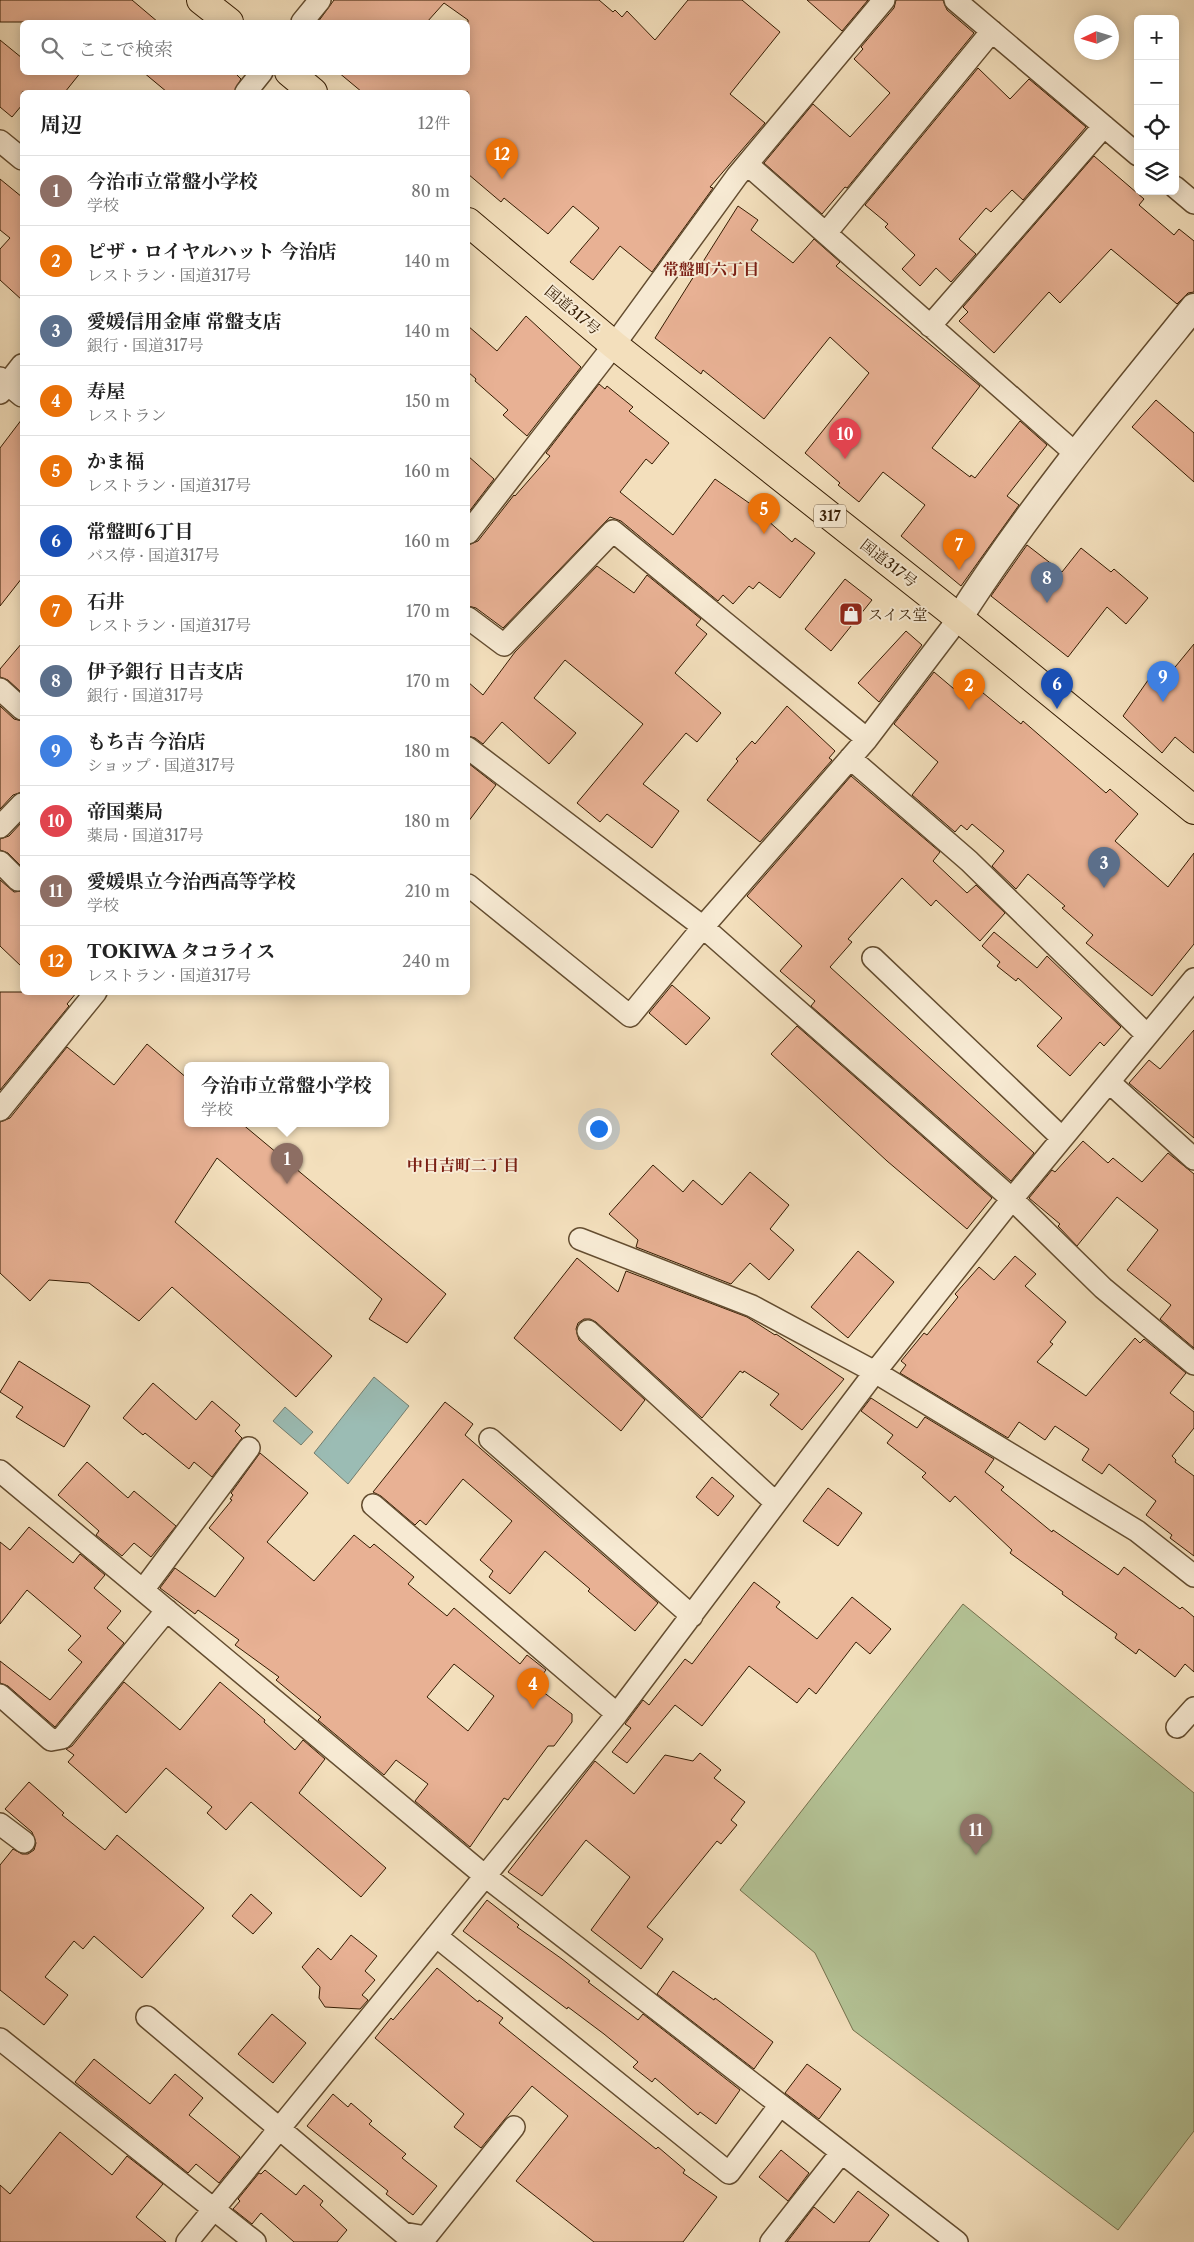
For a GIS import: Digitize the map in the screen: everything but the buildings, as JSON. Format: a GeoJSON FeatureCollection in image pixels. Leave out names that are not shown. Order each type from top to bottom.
{"type":"FeatureCollection","features":[{"type":"Feature","properties":{"kind":"highway"},"geometry":{"type":"LineString","coordinates":[[201,0],[226,20]]}},
{"type":"Feature","properties":{"kind":"highway"},"geometry":{"type":"LineString","coordinates":[[293,75],[311,90]]}},
{"type":"Feature","properties":{"kind":"highway","name":"国道317号"},"geometry":{"type":"LineString","coordinates":[[470,224],[614,345],[959,618],[1194,810]]}},
{"type":"Feature","properties":{"kind":"street"},"geometry":{"type":"LineString","coordinates":[[304,20],[320,0]]}},
{"type":"Feature","properties":{"kind":"street"},"geometry":{"type":"LineString","coordinates":[[470,530],[614,345],[747,164],[884,0]]}},
{"type":"Feature","properties":{"kind":"street"},"geometry":{"type":"LineString","coordinates":[[956,0],[1134,152]]}},
{"type":"Feature","properties":{"kind":"street"},"geometry":{"type":"LineString","coordinates":[[826,233],[992,31]]}},
{"type":"Feature","properties":{"kind":"street"},"geometry":{"type":"LineString","coordinates":[[248,90],[260,75]]}},
{"type":"Feature","properties":{"kind":"street"},"geometry":{"type":"LineString","coordinates":[[930,326],[1104,126]]}},
{"type":"Feature","properties":{"kind":"street"},"geometry":{"type":"LineString","coordinates":[[0,141],[20,157]]}},
{"type":"Feature","properties":{"kind":"street"},"geometry":{"type":"LineString","coordinates":[[747,164],[1076,454]]}},
{"type":"Feature","properties":{"kind":"street"},"geometry":{"type":"LineString","coordinates":[[1179,190],[1194,203]]}},
{"type":"Feature","properties":{"kind":"street"},"geometry":{"type":"LineString","coordinates":[[470,888],[630,1016],[703,927],[867,739],[959,618],[979,586],[1076,454],[1194,308]]}},
{"type":"Feature","properties":{"kind":"street"},"geometry":{"type":"LineString","coordinates":[[7,388],[20,368]]}},
{"type":"Feature","properties":{"kind":"street"},"geometry":{"type":"LineString","coordinates":[[470,620],[504,645],[613,531],[867,739]]}},
{"type":"Feature","properties":{"kind":"street"},"geometry":{"type":"LineString","coordinates":[[0,689],[20,707]]}},
{"type":"Feature","properties":{"kind":"street"},"geometry":{"type":"LineString","coordinates":[[470,750],[703,927],[1012,1198],[1103,1288],[1194,1364]]}},
{"type":"Feature","properties":{"kind":"street"},"geometry":{"type":"LineString","coordinates":[[850,758],[969,862],[1147,1035]]}},
{"type":"Feature","properties":{"kind":"street"},"geometry":{"type":"LineString","coordinates":[[0,827],[20,806]]}},
{"type":"Feature","properties":{"kind":"street"},"geometry":{"type":"LineString","coordinates":[[0,862],[18,880]]}},
{"type":"Feature","properties":{"kind":"street"},"geometry":{"type":"LineString","coordinates":[[873,958],[1062,1138]]}},
{"type":"Feature","properties":{"kind":"street"},"geometry":{"type":"LineString","coordinates":[[187,2242],[617,1714],[875,1372],[1012,1198],[1194,979]]}},
{"type":"Feature","properties":{"kind":"street"},"geometry":{"type":"LineString","coordinates":[[0,1110],[94,995]]}},
{"type":"Feature","properties":{"kind":"street"},"geometry":{"type":"LineString","coordinates":[[1109,1082],[1194,1159]]}},
{"type":"Feature","properties":{"kind":"street"},"geometry":{"type":"LineString","coordinates":[[580,1239],[752,1306],[875,1372],[1137,1531],[1194,1576]]}},
{"type":"Feature","properties":{"kind":"street"},"geometry":{"type":"LineString","coordinates":[[588,1331],[776,1503]]}},
{"type":"Feature","properties":{"kind":"street"},"geometry":{"type":"LineString","coordinates":[[490,1439],[692,1616]]}},
{"type":"Feature","properties":{"kind":"street"},"geometry":{"type":"LineString","coordinates":[[143,1590],[249,1448]]}},
{"type":"Feature","properties":{"kind":"street"},"geometry":{"type":"LineString","coordinates":[[0,1471],[485,1876],[957,2242]]}},
{"type":"Feature","properties":{"kind":"street"},"geometry":{"type":"LineString","coordinates":[[373,1505],[617,1714]]}},
{"type":"Feature","properties":{"kind":"street"},"geometry":{"type":"LineString","coordinates":[[0,1694],[51,1740],[62,1738],[167,1610]]}},
{"type":"Feature","properties":{"kind":"street"},"geometry":{"type":"LineString","coordinates":[[1177,1727],[1194,1708]]}},
{"type":"Feature","properties":{"kind":"street"},"geometry":{"type":"LineString","coordinates":[[0,1824],[24,1842]]}},
{"type":"Feature","properties":{"kind":"street"},"geometry":{"type":"LineString","coordinates":[[436,1936],[729,2173],[780,2105]]}},
{"type":"Feature","properties":{"kind":"street"},"geometry":{"type":"LineString","coordinates":[[147,2017],[403,2233],[426,2237],[514,2127]]}},
{"type":"Feature","properties":{"kind":"street"},"geometry":{"type":"LineString","coordinates":[[0,2040],[255,2242]]}},
{"type":"Feature","properties":{"kind":"street"},"geometry":{"type":"LineString","coordinates":[[771,2242],[841,2153]]}},
{"type":"Feature","properties":{"kind":"green space"},"geometry":{"type":"Polygon","coordinates":[[[963,1604],[1194,1793],[1194,2131],[1118,2230],[853,2030],[815,1953],[740,1890],[963,1604]]]}},
{"type":"Feature","properties":{"kind":"water"},"geometry":{"type":"Polygon","coordinates":[[[374,1377],[409,1406],[348,1484],[314,1453],[374,1377]]]}},
{"type":"Feature","properties":{"kind":"water"},"geometry":{"type":"Polygon","coordinates":[[[285,1407],[313,1432],[301,1445],[273,1421],[285,1407]]]}},
{"type":"Feature","properties":{"kind":"place","name":"TOKIWA タコライス"},"geometry":{"type":"Point","coordinates":[502,179]}},
{"type":"Feature","properties":{"kind":"place","name":"帝国薬局"},"geometry":{"type":"Point","coordinates":[845,459]}},
{"type":"Feature","properties":{"kind":"place","name":"かま福"},"geometry":{"type":"Point","coordinates":[764,534]}},
{"type":"Feature","properties":{"kind":"place","name":"石井"},"geometry":{"type":"Point","coordinates":[959,570]}},
{"type":"Feature","properties":{"kind":"place","name":"伊予銀行 日吉支店"},"geometry":{"type":"Point","coordinates":[1047,603]}},
{"type":"Feature","properties":{"kind":"place","name":"スイス堂"},"geometry":{"type":"Point","coordinates":[851,614]}},
{"type":"Feature","properties":{"kind":"place","name":"もち吉 今治店"},"geometry":{"type":"Point","coordinates":[1163,702]}},
{"type":"Feature","properties":{"kind":"place","name":"常盤町6丁目"},"geometry":{"type":"Point","coordinates":[1057,709]}},
{"type":"Feature","properties":{"kind":"place","name":"ピザ・ロイヤルハット 今治店"},"geometry":{"type":"Point","coordinates":[969,710]}},
{"type":"Feature","properties":{"kind":"place","name":"愛媛信用金庫 常盤支店"},"geometry":{"type":"Point","coordinates":[1104,888]}},
{"type":"Feature","properties":{"kind":"place","name":"今治市立常盤小学校"},"geometry":{"type":"Point","coordinates":[287,1184]}},
{"type":"Feature","properties":{"kind":"place","name":"寿屋"},"geometry":{"type":"Point","coordinates":[533,1709]}},
{"type":"Feature","properties":{"kind":"place","name":"愛媛県立今治西高等学校"},"geometry":{"type":"Point","coordinates":[976,1855]}},
{"type":"Feature","properties":{"kind":"district","name":"常盤町六丁目"},"geometry":{"type":"Point","coordinates":[711,269]}},
{"type":"Feature","properties":{"kind":"district","name":"中日吉町二丁目"},"geometry":{"type":"Point","coordinates":[463,1165]}}]}
